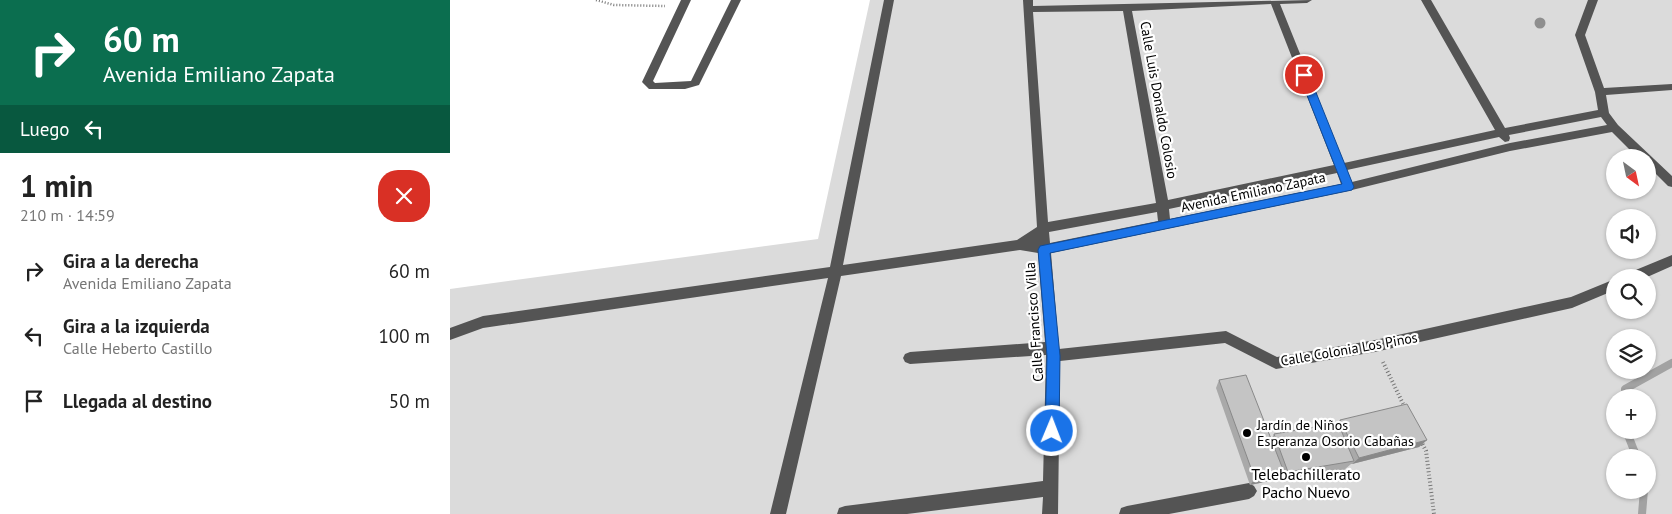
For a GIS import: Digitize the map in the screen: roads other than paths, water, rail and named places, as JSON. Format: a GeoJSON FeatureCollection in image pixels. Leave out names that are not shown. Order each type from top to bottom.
{"type":"FeatureCollection","features":[{"type":"Feature","properties":{"kind":"street"},"geometry":{"type":"LineString","coordinates":[[685,3],[647,82],[653,87],[686,86],[695,83],[736,0]]}},
{"type":"Feature","properties":{"kind":"street"},"geometry":{"type":"LineString","coordinates":[[778,514],[836,271],[889,0]]}},
{"type":"Feature","properties":{"kind":"street"},"geometry":{"type":"LineString","coordinates":[[1028,4],[1127,8],[1308,0]]}},
{"type":"Feature","properties":{"kind":"street"},"geometry":{"type":"LineString","coordinates":[[1426,0],[1510,147]]}},
{"type":"Feature","properties":{"kind":"street"},"geometry":{"type":"LineString","coordinates":[[1593,0],[1580,35],[1600,92],[1604,113],[1614,128],[1636,149]]}},
{"type":"Feature","properties":{"kind":"street"},"geometry":{"type":"LineString","coordinates":[[1274,2],[1342,167],[1348,187]]}},
{"type":"Feature","properties":{"kind":"street","name":"Calle Francisco Villa"},"geometry":{"type":"LineString","coordinates":[[1028,4],[1044,250],[1053,352],[1050,514]]}},
{"type":"Feature","properties":{"kind":"street","name":"Calle Luis Donaldo Colosio"},"geometry":{"type":"LineString","coordinates":[[1127,8],[1163,206],[1164,226]]}},
{"type":"Feature","properties":{"kind":"street"},"geometry":{"type":"LineString","coordinates":[[1600,92],[1672,87]]}},
{"type":"Feature","properties":{"kind":"street","name":"Avenida Emiliano Zapata"},"geometry":{"type":"LineString","coordinates":[[1044,228],[1163,206],[1501,133],[1604,113]]}},
{"type":"Feature","properties":{"kind":"street","name":"Avenida Emiliano Zapata"},"geometry":{"type":"LineString","coordinates":[[1044,250],[1348,187],[1510,147],[1614,128]]}},
{"type":"Feature","properties":{"kind":"street"},"geometry":{"type":"LineString","coordinates":[[1656,168],[1672,182]]}},
{"type":"Feature","properties":{"kind":"street"},"geometry":{"type":"LineString","coordinates":[[1020,245],[1044,228]]}},
{"type":"Feature","properties":{"kind":"street"},"geometry":{"type":"LineString","coordinates":[[450,334],[483,322],[836,271],[1020,245],[1044,250]]}},
{"type":"Feature","properties":{"kind":"street"},"geometry":{"type":"LineString","coordinates":[[1652,269],[1672,260]]}},
{"type":"Feature","properties":{"kind":"street","name":"Calle Colonia Los Pinos"},"geometry":{"type":"LineString","coordinates":[[910,358],[1053,352],[1226,337],[1276,363],[1375,346],[1572,302],[1606,288]]}},
{"type":"Feature","properties":{"kind":"street"},"geometry":{"type":"LineString","coordinates":[[845,514],[1051,488]]}},
{"type":"Feature","properties":{"kind":"street"},"geometry":{"type":"LineString","coordinates":[[1127,514],[1249,491]]}},
{"type":"Feature","properties":{"kind":"waterway"},"geometry":{"type":"LineString","coordinates":[[1625,389],[1672,363]]}},
{"type":"Feature","properties":{"kind":"waterway"},"geometry":{"type":"LineString","coordinates":[[1630,439],[1633,449]]}},
{"type":"Feature","properties":{"kind":"waterway"},"geometry":{"type":"LineString","coordinates":[[1642,514],[1643,499]]}},
{"type":"Feature","properties":{"kind":"place","name":"Jardín de Niños Esperanza Osorio Cabañas"},"geometry":{"type":"Point","coordinates":[1247,433]}},
{"type":"Feature","properties":{"kind":"place","name":"Telebachillerato Pacho Nuevo"},"geometry":{"type":"Point","coordinates":[1306,457]}}]}
